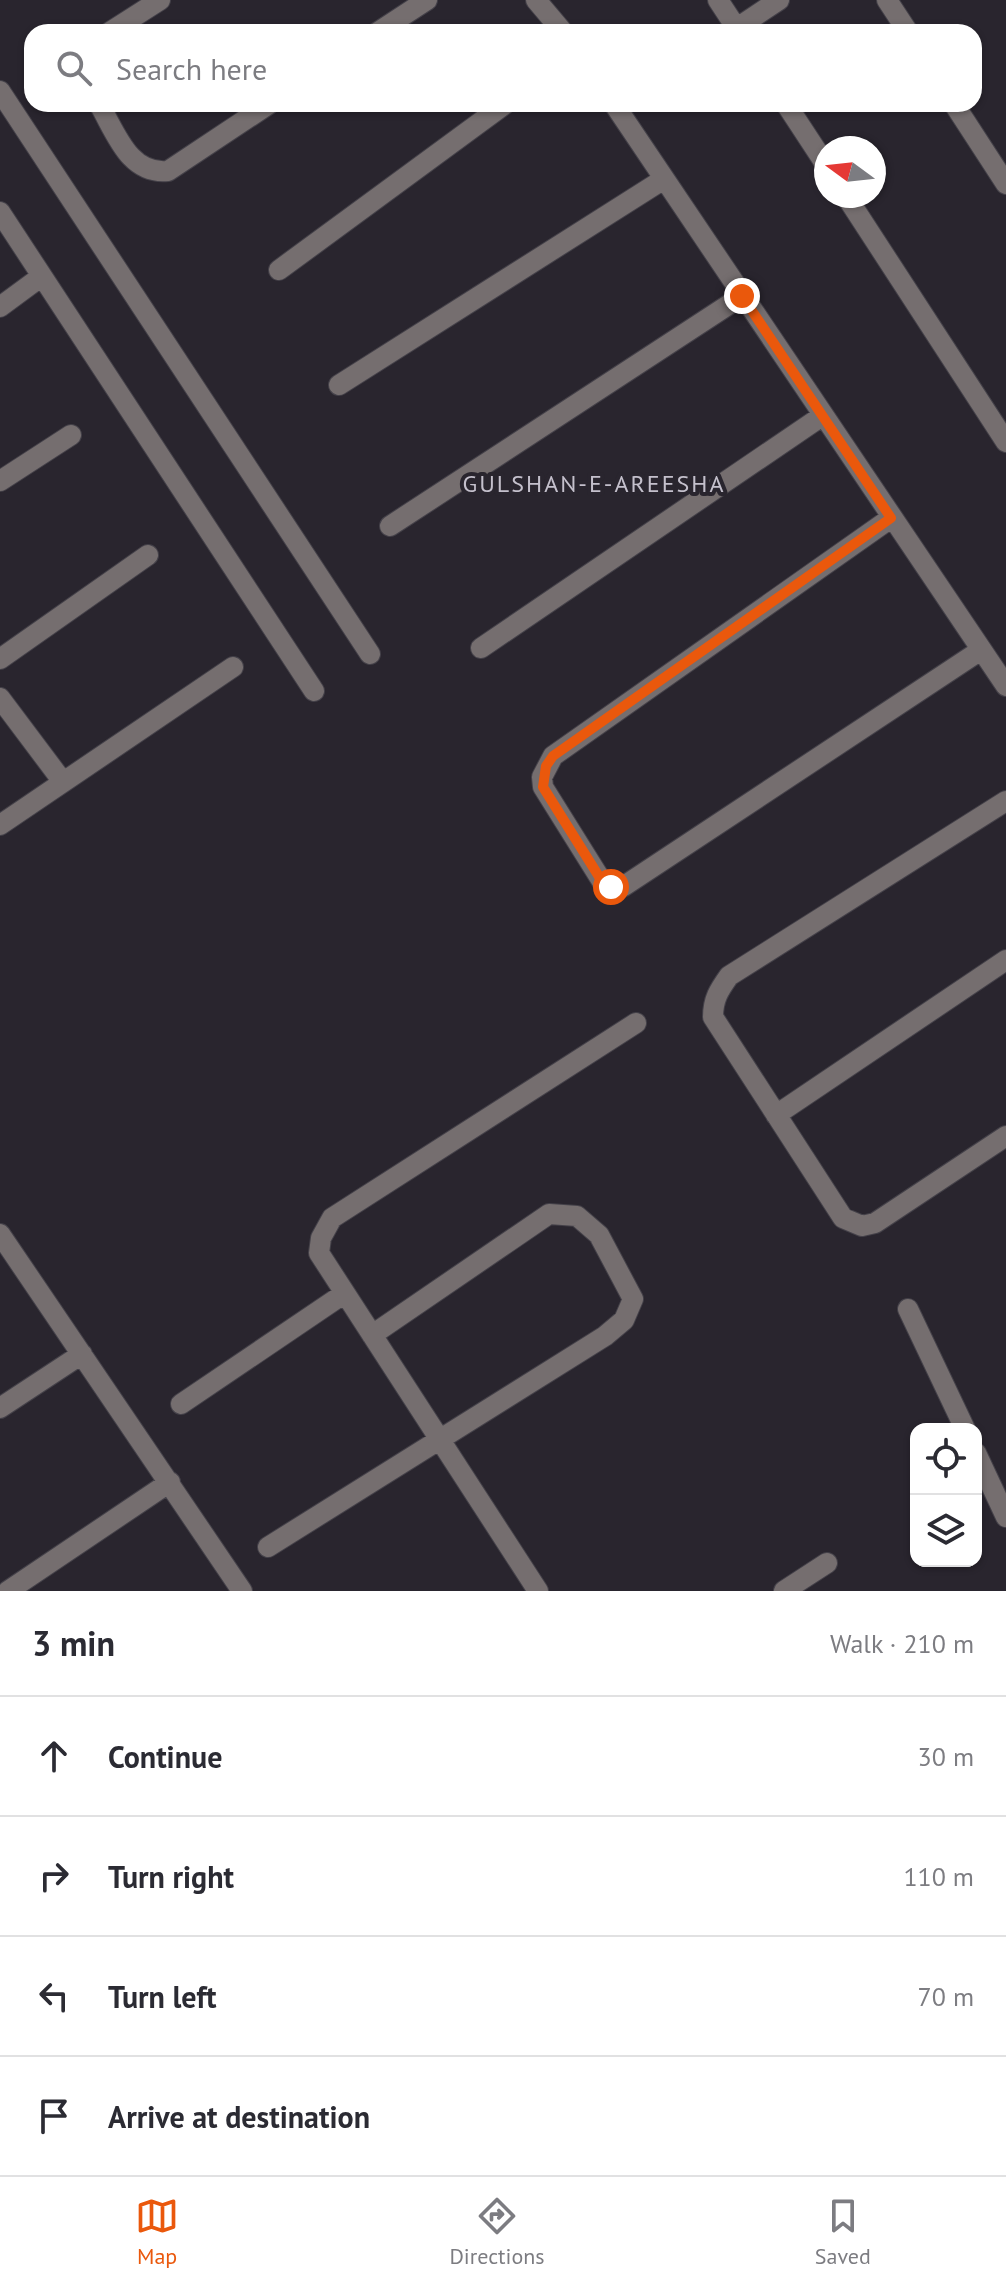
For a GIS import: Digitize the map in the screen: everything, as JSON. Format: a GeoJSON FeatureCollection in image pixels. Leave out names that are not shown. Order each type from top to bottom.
{"type":"FeatureCollection","features":[{"type":"Feature","properties":{"kind":"street"},"geometry":{"type":"LineString","coordinates":[[122,24],[160,0]]}},
{"type":"Feature","properties":{"kind":"street"},"geometry":{"type":"LineString","coordinates":[[390,24],[427,0]]}},
{"type":"Feature","properties":{"kind":"street"},"geometry":{"type":"LineString","coordinates":[[536,0],[556,24]]}},
{"type":"Feature","properties":{"kind":"street"},"geometry":{"type":"LineString","coordinates":[[718,0],[734,24]]}},
{"type":"Feature","properties":{"kind":"street"},"geometry":{"type":"LineString","coordinates":[[746,24],[779,0]]}},
{"type":"Feature","properties":{"kind":"street"},"geometry":{"type":"LineString","coordinates":[[887,0],[903,24]]}},
{"type":"Feature","properties":{"kind":"street"},"geometry":{"type":"LineString","coordinates":[[0,91],[370,654]]}},
{"type":"Feature","properties":{"kind":"street"},"geometry":{"type":"LineString","coordinates":[[104,112],[134,163],[153,173],[168,171],[257,112]]}},
{"type":"Feature","properties":{"kind":"street"},"geometry":{"type":"LineString","coordinates":[[279,270],[494,112]]}},
{"type":"Feature","properties":{"kind":"street"},"geometry":{"type":"LineString","coordinates":[[619,112],[1006,686]]}},
{"type":"Feature","properties":{"kind":"street"},"geometry":{"type":"LineString","coordinates":[[791,112],[814,147]]}},
{"type":"Feature","properties":{"kind":"street"},"geometry":{"type":"LineString","coordinates":[[959,112],[1006,184]]}},
{"type":"Feature","properties":{"kind":"street"},"geometry":{"type":"LineString","coordinates":[[339,385],[664,179]]}},
{"type":"Feature","properties":{"kind":"street"},"geometry":{"type":"LineString","coordinates":[[854,208],[1003,429]]}},
{"type":"Feature","properties":{"kind":"street"},"geometry":{"type":"LineString","coordinates":[[0,212],[314,691]]}},
{"type":"Feature","properties":{"kind":"street"},"geometry":{"type":"LineString","coordinates":[[0,307],[42,276]]}},
{"type":"Feature","properties":{"kind":"street"},"geometry":{"type":"LineString","coordinates":[[390,526],[742,296]]}},
{"type":"Feature","properties":{"kind":"street"},"geometry":{"type":"LineString","coordinates":[[481,648],[822,416]]}},
{"type":"Feature","properties":{"kind":"street"},"geometry":{"type":"LineString","coordinates":[[0,481],[71,435]]}},
{"type":"Feature","properties":{"kind":"street"},"geometry":{"type":"LineString","coordinates":[[891,518],[553,756],[546,766],[543,787],[603,883],[611,887],[624,886],[981,650]]}},
{"type":"Feature","properties":{"kind":"street"},"geometry":{"type":"LineString","coordinates":[[0,659],[148,555]]}},
{"type":"Feature","properties":{"kind":"street"},"geometry":{"type":"LineString","coordinates":[[0,825],[233,667]]}},
{"type":"Feature","properties":{"kind":"street"},"geometry":{"type":"LineString","coordinates":[[0,698],[63,782]]}},
{"type":"Feature","properties":{"kind":"street"},"geometry":{"type":"LineString","coordinates":[[1006,801],[729,976],[716,994],[713,1017],[843,1218],[862,1226],[875,1223],[1006,1136]]}},
{"type":"Feature","properties":{"kind":"street"},"geometry":{"type":"LineString","coordinates":[[776,1115],[1006,960]]}},
{"type":"Feature","properties":{"kind":"street"},"geometry":{"type":"LineString","coordinates":[[538,1591],[319,1253],[321,1238],[332,1218],[636,1023]]}},
{"type":"Feature","properties":{"kind":"street"},"geometry":{"type":"LineString","coordinates":[[268,1547],[624,1320],[633,1299],[599,1235],[577,1216],[549,1214],[372,1335]]}},
{"type":"Feature","properties":{"kind":"street"},"geometry":{"type":"LineString","coordinates":[[1,1239],[242,1591]]}},
{"type":"Feature","properties":{"kind":"street"},"geometry":{"type":"LineString","coordinates":[[181,1404],[345,1293]]}},
{"type":"Feature","properties":{"kind":"street"},"geometry":{"type":"LineString","coordinates":[[908,1309],[962,1423]]}},
{"type":"Feature","properties":{"kind":"street"},"geometry":{"type":"LineString","coordinates":[[0,1408],[82,1354]]}},
{"type":"Feature","properties":{"kind":"street"},"geometry":{"type":"LineString","coordinates":[[982,1466],[1006,1517]]}},
{"type":"Feature","properties":{"kind":"street"},"geometry":{"type":"LineString","coordinates":[[8,1591],[170,1482]]}},
{"type":"Feature","properties":{"kind":"street"},"geometry":{"type":"LineString","coordinates":[[784,1591],[827,1563]]}},
{"type":"Feature","properties":{"kind":"district","name":"GULSHAN-E-AREESHA"},"geometry":{"type":"Point","coordinates":[594,484]}},
{"type":"Feature","properties":{"kind":"route"},"geometry":{"type":"LineString","coordinates":[[611,887],[603,883],[543,787],[542,777],[553,756],[891,518],[742,296]]}}]}
